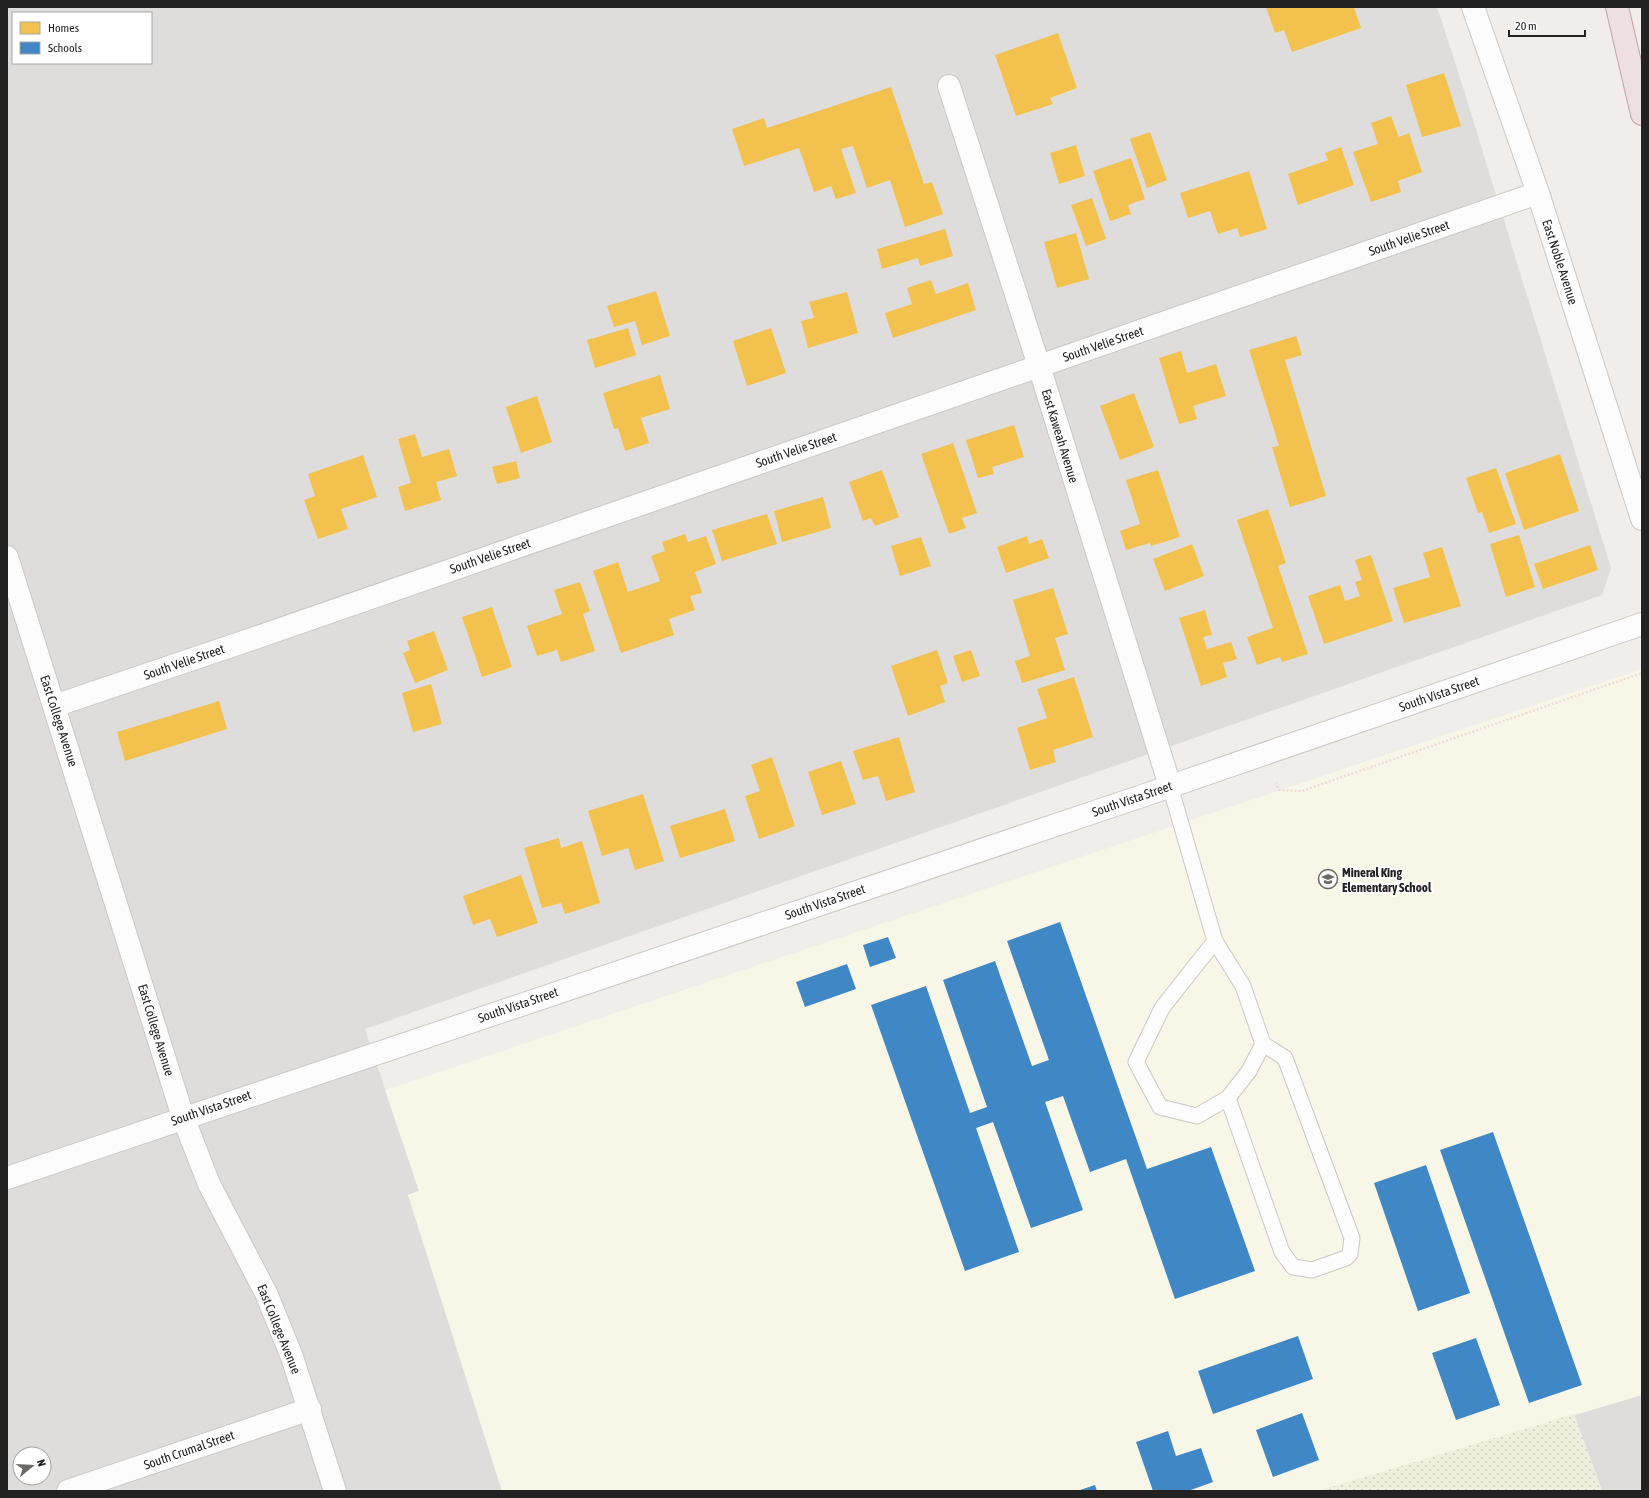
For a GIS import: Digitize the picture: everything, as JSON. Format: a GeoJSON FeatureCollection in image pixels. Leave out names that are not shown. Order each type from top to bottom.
{"type":"FeatureCollection","features":[{"type":"Feature","properties":{"kind":"highway"},"geometry":{"type":"LineString","coordinates":[[1617,7],[1642,114]]}},
{"type":"Feature","properties":{"kind":"street","name":"East Noble Avenue"},"geometry":{"type":"LineString","coordinates":[[1473,7],[1538,193],[1642,519]]}},
{"type":"Feature","properties":{"kind":"street","name":"East Kaweah Avenue"},"geometry":{"type":"LineString","coordinates":[[949,86],[1039,366],[1170,786]]}},
{"type":"Feature","properties":{"kind":"street","name":"South Velie Street"},"geometry":{"type":"LineString","coordinates":[[54,706],[1538,193]]}},
{"type":"Feature","properties":{"kind":"street","name":"East College Avenue"},"geometry":{"type":"LineString","coordinates":[[7,557],[183,1117],[209,1184],[266,1292],[292,1357],[310,1409],[335,1491]]}},
{"type":"Feature","properties":{"kind":"street","name":"South Vista Street"},"geometry":{"type":"LineString","coordinates":[[7,1178],[183,1117],[1170,786],[1642,624]]}},
{"type":"Feature","properties":{"kind":"street","name":"South Crumal Street"},"geometry":{"type":"LineString","coordinates":[[68,1491],[310,1409]]}},
{"type":"Feature","properties":{"kind":"lane"},"geometry":{"type":"LineString","coordinates":[[1170,786],[1214,941],[1243,986],[1263,1044],[1285,1058],[1352,1238],[1350,1254],[1346,1258],[1312,1270],[1293,1268],[1282,1252],[1228,1098]]}},
{"type":"Feature","properties":{"kind":"lane"},"geometry":{"type":"LineString","coordinates":[[1214,941],[1162,1008],[1136,1062],[1160,1107],[1197,1116],[1228,1098],[1249,1071],[1263,1044]]}},
{"type":"Feature","properties":{"kind":"path"},"geometry":{"type":"LineString","coordinates":[[1276,782],[1279,790],[1302,791],[1642,673]]}},
{"type":"Feature","properties":{"kind":"shaded area"},"geometry":{"type":"Polygon","coordinates":[[[7,7],[1437,7],[1611,568],[1602,595],[365,1029],[419,1191],[408,1195],[502,1491],[7,1491],[7,7]]]}},
{"type":"Feature","properties":{"kind":"shaded area","name":"Mineral King Elementary School"},"geometry":{"type":"Polygon","coordinates":[[[1642,669],[1642,1395],[1318,1491],[502,1491],[408,1195],[419,1191],[385,1090],[1642,669]]]}},
{"type":"Feature","properties":{"kind":"shaded area"},"geometry":{"type":"Polygon","coordinates":[[[1642,1395],[1642,1491],[1602,1491],[1574,1414],[1642,1395]]]}},
{"type":"Feature","properties":{"kind":"green space"},"geometry":{"type":"Polygon","coordinates":[[[1574,1414],[1602,1491],[1318,1491],[1574,1414]]]}},
{"type":"Feature","properties":{"kind":"building: Homes"},"geometry":{"type":"Polygon","coordinates":[[[1266,7],[1354,7],[1361,28],[1292,52],[1284,30],[1275,33],[1266,7]]]}},
{"type":"Feature","properties":{"kind":"building: Homes"},"geometry":{"type":"Polygon","coordinates":[[[1058,33],[1077,88],[1050,98],[1053,104],[1016,116],[995,55],[1058,33]]]}},
{"type":"Feature","properties":{"kind":"building: Homes"},"geometry":{"type":"Polygon","coordinates":[[[1444,73],[1461,126],[1422,137],[1406,85],[1444,73]]]}},
{"type":"Feature","properties":{"kind":"building: Homes"},"geometry":{"type":"Polygon","coordinates":[[[891,87],[924,184],[932,182],[943,214],[905,227],[890,180],[867,188],[853,146],[841,149],[856,193],[836,199],[831,186],[814,192],[799,148],[744,166],[732,129],[764,118],[767,128],[891,87]]]}},
{"type":"Feature","properties":{"kind":"building: Homes"},"geometry":{"type":"Polygon","coordinates":[[[1391,116],[1399,137],[1409,133],[1422,172],[1398,181],[1401,192],[1371,202],[1353,152],[1378,144],[1371,123],[1391,116]]]}},
{"type":"Feature","properties":{"kind":"building: Homes"},"geometry":{"type":"Polygon","coordinates":[[[1150,132],[1167,180],[1147,188],[1130,139],[1150,132]]]}},
{"type":"Feature","properties":{"kind":"building: Homes"},"geometry":{"type":"Polygon","coordinates":[[[1076,145],[1085,176],[1059,184],[1050,153],[1076,145]]]}},
{"type":"Feature","properties":{"kind":"building: Homes"},"geometry":{"type":"Polygon","coordinates":[[[1341,147],[1354,185],[1298,205],[1288,174],[1328,160],[1325,153],[1341,147]]]}},
{"type":"Feature","properties":{"kind":"building: Homes"},"geometry":{"type":"Polygon","coordinates":[[[1131,158],[1145,199],[1128,205],[1131,214],[1110,221],[1093,171],[1131,158]]]}},
{"type":"Feature","properties":{"kind":"building: Homes"},"geometry":{"type":"Polygon","coordinates":[[[1249,171],[1267,229],[1240,237],[1237,228],[1218,234],[1210,211],[1188,218],[1180,193],[1249,171]]]}},
{"type":"Feature","properties":{"kind":"building: Homes"},"geometry":{"type":"Polygon","coordinates":[[[1092,198],[1106,239],[1086,246],[1071,205],[1092,198]]]}},
{"type":"Feature","properties":{"kind":"building: Homes"},"geometry":{"type":"Polygon","coordinates":[[[945,229],[953,256],[920,266],[918,258],[882,269],[877,249],[945,229]]]}},
{"type":"Feature","properties":{"kind":"building: Homes"},"geometry":{"type":"Polygon","coordinates":[[[1076,233],[1089,279],[1057,288],[1044,242],[1076,233]]]}},
{"type":"Feature","properties":{"kind":"building: Homes"},"geometry":{"type":"Polygon","coordinates":[[[931,280],[936,294],[968,283],[976,310],[893,338],[885,313],[912,304],[907,288],[931,280]]]}},
{"type":"Feature","properties":{"kind":"building: Homes"},"geometry":{"type":"Polygon","coordinates":[[[656,291],[670,336],[642,345],[635,321],[614,327],[607,306],[656,291]]]}},
{"type":"Feature","properties":{"kind":"building: Homes"},"geometry":{"type":"Polygon","coordinates":[[[847,292],[858,333],[808,348],[801,321],[814,318],[809,302],[847,292]]]}},
{"type":"Feature","properties":{"kind":"building: Homes"},"geometry":{"type":"Polygon","coordinates":[[[628,328],[636,355],[595,368],[587,340],[628,328]]]}},
{"type":"Feature","properties":{"kind":"building: Homes"},"geometry":{"type":"Polygon","coordinates":[[[771,328],[786,373],[747,386],[733,341],[771,328]]]}},
{"type":"Feature","properties":{"kind":"building: Homes"},"geometry":{"type":"Polygon","coordinates":[[[1296,336],[1302,355],[1285,360],[1326,496],[1290,507],[1272,447],[1279,446],[1249,350],[1296,336]]]}},
{"type":"Feature","properties":{"kind":"building: Homes"},"geometry":{"type":"Polygon","coordinates":[[[1181,351],[1187,373],[1216,364],[1226,396],[1193,406],[1197,419],[1179,424],[1159,358],[1181,351]]]}},
{"type":"Feature","properties":{"kind":"building: Homes"},"geometry":{"type":"Polygon","coordinates":[[[660,375],[670,409],[641,418],[649,443],[625,451],[618,428],[614,429],[603,393],[660,375]]]}},
{"type":"Feature","properties":{"kind":"building: Homes"},"geometry":{"type":"Polygon","coordinates":[[[1134,393],[1154,447],[1120,460],[1100,406],[1134,393]]]}},
{"type":"Feature","properties":{"kind":"building: Homes"},"geometry":{"type":"Polygon","coordinates":[[[537,396],[552,442],[521,453],[506,407],[537,396]]]}},
{"type":"Feature","properties":{"kind":"building: Homes"},"geometry":{"type":"Polygon","coordinates":[[[1014,425],[1024,457],[992,467],[994,474],[978,478],[966,440],[1014,425]]]}},
{"type":"Feature","properties":{"kind":"building: Homes"},"geometry":{"type":"Polygon","coordinates":[[[415,434],[422,457],[449,449],[457,476],[436,482],[441,500],[405,511],[398,487],[411,483],[398,439],[415,434]]]}},
{"type":"Feature","properties":{"kind":"building: Homes"},"geometry":{"type":"Polygon","coordinates":[[[953,443],[977,513],[962,518],[966,528],[949,534],[921,454],[953,443]]]}},
{"type":"Feature","properties":{"kind":"building: Homes"},"geometry":{"type":"Polygon","coordinates":[[[1560,454],[1579,511],[1524,530],[1505,473],[1560,454]]]}},
{"type":"Feature","properties":{"kind":"building: Homes"},"geometry":{"type":"Polygon","coordinates":[[[363,455],[377,497],[341,509],[348,529],[318,539],[304,500],[315,496],[308,474],[363,455]]]}},
{"type":"Feature","properties":{"kind":"building: Homes"},"geometry":{"type":"Polygon","coordinates":[[[516,461],[520,478],[497,484],[492,467],[516,461]]]}},
{"type":"Feature","properties":{"kind":"building: Homes"},"geometry":{"type":"Polygon","coordinates":[[[1496,468],[1516,524],[1489,533],[1482,512],[1478,513],[1466,478],[1496,468]]]}},
{"type":"Feature","properties":{"kind":"building: Homes"},"geometry":{"type":"Polygon","coordinates":[[[882,470],[899,517],[875,526],[871,518],[863,521],[849,482],[882,470]]]}},
{"type":"Feature","properties":{"kind":"building: Homes"},"geometry":{"type":"Polygon","coordinates":[[[1158,470],[1180,537],[1151,546],[1150,543],[1126,550],[1120,531],[1140,524],[1126,480],[1158,470]]]}},
{"type":"Feature","properties":{"kind":"building: Homes"},"geometry":{"type":"Polygon","coordinates":[[[823,497],[831,528],[782,542],[774,511],[823,497]]]}},
{"type":"Feature","properties":{"kind":"building: Homes"},"geometry":{"type":"Polygon","coordinates":[[[1268,509],[1286,563],[1278,566],[1308,654],[1282,662],[1280,657],[1257,665],[1247,637],[1273,628],[1237,520],[1268,509]]]}},
{"type":"Feature","properties":{"kind":"building: Homes"},"geometry":{"type":"Polygon","coordinates":[[[767,514],[777,544],[722,561],[712,530],[767,514]]]}},
{"type":"Feature","properties":{"kind":"building: Homes"},"geometry":{"type":"Polygon","coordinates":[[[685,534],[688,542],[706,536],[716,564],[695,572],[702,593],[690,596],[695,610],[669,619],[674,635],[621,653],[593,571],[618,562],[628,592],[660,581],[651,556],[665,551],[662,542],[685,534]]]}},
{"type":"Feature","properties":{"kind":"building: Homes"},"geometry":{"type":"Polygon","coordinates":[[[1519,535],[1535,587],[1506,597],[1490,544],[1519,535]]]}},
{"type":"Feature","properties":{"kind":"building: Homes"},"geometry":{"type":"Polygon","coordinates":[[[1027,536],[1029,544],[1042,539],[1049,558],[1006,573],[997,547],[1027,536]]]}},
{"type":"Feature","properties":{"kind":"building: Homes"},"geometry":{"type":"Polygon","coordinates":[[[921,537],[931,566],[900,576],[891,546],[921,537]]]}},
{"type":"Feature","properties":{"kind":"building: Homes"},"geometry":{"type":"Polygon","coordinates":[[[1192,544],[1204,576],[1165,591],[1153,559],[1192,544]]]}},
{"type":"Feature","properties":{"kind":"building: Homes"},"geometry":{"type":"Polygon","coordinates":[[[1590,545],[1598,570],[1543,589],[1534,564],[1590,545]]]}},
{"type":"Feature","properties":{"kind":"building: Homes"},"geometry":{"type":"Polygon","coordinates":[[[1442,547],[1461,606],[1404,623],[1393,588],[1430,577],[1423,553],[1442,547]]]}},
{"type":"Feature","properties":{"kind":"building: Homes"},"geometry":{"type":"Polygon","coordinates":[[[1371,555],[1393,621],[1324,644],[1308,596],[1340,585],[1345,601],[1360,596],[1355,582],[1362,580],[1355,560],[1371,555]]]}},
{"type":"Feature","properties":{"kind":"building: Homes"},"geometry":{"type":"Polygon","coordinates":[[[580,582],[590,611],[583,614],[595,651],[561,662],[557,650],[537,656],[527,626],[562,614],[554,590],[580,582]]]}},
{"type":"Feature","properties":{"kind":"building: Homes"},"geometry":{"type":"Polygon","coordinates":[[[1053,588],[1068,634],[1055,638],[1065,670],[1022,683],[1015,661],[1030,656],[1013,600],[1053,588]]]}},
{"type":"Feature","properties":{"kind":"building: Homes"},"geometry":{"type":"Polygon","coordinates":[[[492,607],[512,667],[482,677],[462,617],[492,607]]]}},
{"type":"Feature","properties":{"kind":"building: Homes"},"geometry":{"type":"Polygon","coordinates":[[[1205,610],[1212,635],[1203,637],[1207,649],[1231,642],[1237,659],[1223,663],[1227,677],[1201,686],[1179,618],[1205,610]]]}},
{"type":"Feature","properties":{"kind":"building: Homes"},"geometry":{"type":"Polygon","coordinates":[[[434,631],[448,670],[415,683],[403,653],[410,650],[407,641],[434,631]]]}},
{"type":"Feature","properties":{"kind":"building: Homes"},"geometry":{"type":"Polygon","coordinates":[[[937,650],[948,683],[940,686],[945,702],[908,716],[891,666],[937,650]]]}},
{"type":"Feature","properties":{"kind":"building: Homes"},"geometry":{"type":"Polygon","coordinates":[[[971,650],[980,676],[962,682],[953,656],[971,650]]]}},
{"type":"Feature","properties":{"kind":"building: Homes"},"geometry":{"type":"Polygon","coordinates":[[[1074,677],[1093,737],[1053,750],[1056,762],[1030,770],[1017,728],[1047,718],[1037,689],[1074,677]]]}},
{"type":"Feature","properties":{"kind":"building: Homes"},"geometry":{"type":"Polygon","coordinates":[[[431,684],[442,724],[413,732],[402,693],[431,684]]]}},
{"type":"Feature","properties":{"kind":"building: Homes"},"geometry":{"type":"Polygon","coordinates":[[[219,701],[227,729],[125,761],[117,732],[219,701]]]}},
{"type":"Feature","properties":{"kind":"building: Homes"},"geometry":{"type":"Polygon","coordinates":[[[899,737],[915,792],[886,801],[878,776],[863,780],[853,751],[899,737]]]}},
{"type":"Feature","properties":{"kind":"building: Homes"},"geometry":{"type":"Polygon","coordinates":[[[772,757],[795,826],[759,839],[745,796],[760,791],[751,765],[772,757]]]}},
{"type":"Feature","properties":{"kind":"building: Homes"},"geometry":{"type":"Polygon","coordinates":[[[841,761],[856,804],[822,815],[808,772],[841,761]]]}},
{"type":"Feature","properties":{"kind":"building: Homes"},"geometry":{"type":"Polygon","coordinates":[[[643,794],[664,861],[635,870],[628,848],[602,856],[588,811],[643,794]]]}},
{"type":"Feature","properties":{"kind":"building: Homes"},"geometry":{"type":"Polygon","coordinates":[[[725,809],[735,841],[680,858],[670,826],[725,809]]]}},
{"type":"Feature","properties":{"kind":"building: Homes"},"geometry":{"type":"Polygon","coordinates":[[[559,838],[561,848],[582,841],[600,903],[565,914],[561,903],[542,908],[524,848],[559,838]]]}},
{"type":"Feature","properties":{"kind":"building: Homes"},"geometry":{"type":"Polygon","coordinates":[[[521,875],[538,923],[497,937],[490,919],[473,925],[463,896],[521,875]]]}},
{"type":"Feature","properties":{"kind":"building: Schools"},"geometry":{"type":"Polygon","coordinates":[[[1060,922],[1147,1169],[1211,1147],[1255,1271],[1175,1299],[1126,1159],[1090,1172],[1063,1096],[1045,1102],[1083,1210],[1031,1228],[993,1122],[976,1128],[1019,1252],[965,1271],[871,1005],[926,986],[970,1113],[987,1107],[943,980],[995,961],[1032,1066],[1049,1060],[1007,941],[1060,922]]]}},
{"type":"Feature","properties":{"kind":"building: Schools"},"geometry":{"type":"Polygon","coordinates":[[[888,937],[896,958],[870,967],[863,945],[888,937]]]}},
{"type":"Feature","properties":{"kind":"building: Schools"},"geometry":{"type":"Polygon","coordinates":[[[847,964],[856,989],[805,1007],[796,982],[847,964]]]}},
{"type":"Feature","properties":{"kind":"building: Schools"},"geometry":{"type":"Polygon","coordinates":[[[1493,1132],[1582,1385],[1529,1403],[1440,1150],[1493,1132]]]}},
{"type":"Feature","properties":{"kind":"building: Schools"},"geometry":{"type":"Polygon","coordinates":[[[1426,1165],[1470,1293],[1418,1311],[1374,1183],[1426,1165]]]}},
{"type":"Feature","properties":{"kind":"building: Schools"},"geometry":{"type":"Polygon","coordinates":[[[1298,1336],[1313,1379],[1213,1414],[1198,1371],[1298,1336]]]}},
{"type":"Feature","properties":{"kind":"building: Schools"},"geometry":{"type":"Polygon","coordinates":[[[1476,1338],[1500,1405],[1456,1420],[1432,1353],[1476,1338]]]}},
{"type":"Feature","properties":{"kind":"building: Schools"},"geometry":{"type":"Polygon","coordinates":[[[1302,1413],[1319,1460],[1273,1477],[1256,1430],[1302,1413]]]}},
{"type":"Feature","properties":{"kind":"building: Schools"},"geometry":{"type":"Polygon","coordinates":[[[1168,1431],[1176,1456],[1201,1448],[1213,1482],[1188,1491],[1153,1491],[1136,1442],[1168,1431]]]}},
{"type":"Feature","properties":{"kind":"building: Schools"},"geometry":{"type":"Polygon","coordinates":[[[1095,1485],[1097,1491],[1077,1491],[1095,1485]]]}},
{"type":"Feature","properties":{"kind":"place","name":"Mineral King Elementary School"},"geometry":{"type":"Point","coordinates":[1328,879]}}]}
